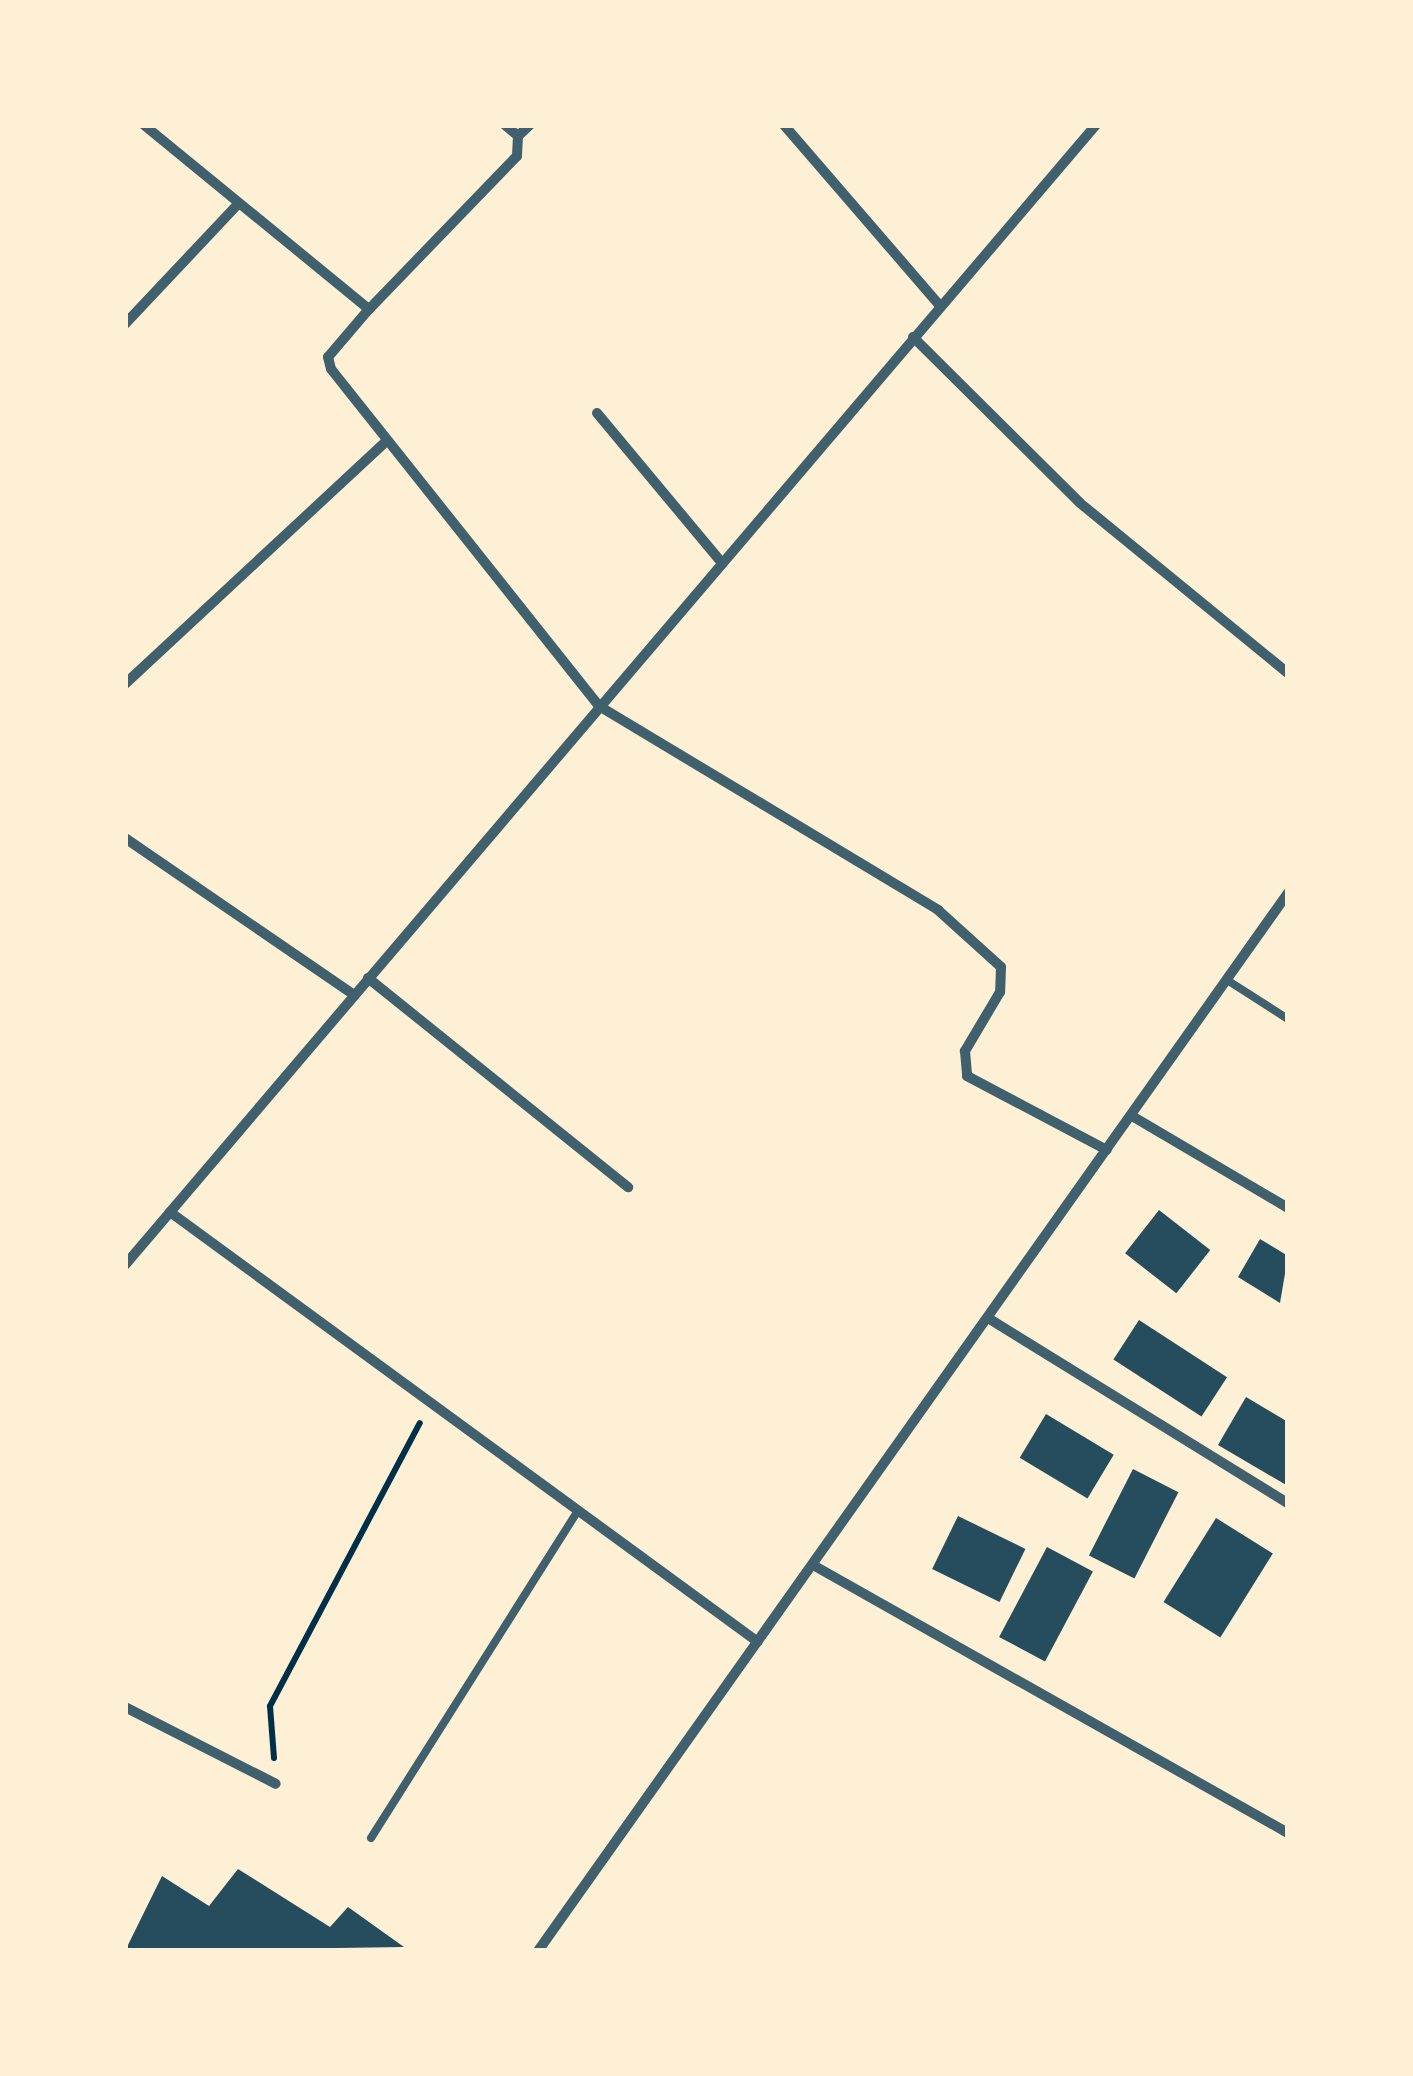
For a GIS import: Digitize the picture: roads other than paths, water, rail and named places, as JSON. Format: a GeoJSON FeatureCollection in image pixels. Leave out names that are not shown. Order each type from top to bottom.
{"type":"FeatureCollection","features":[{"type":"Feature","properties":{"kind":"street"},"geometry":{"type":"LineString","coordinates":[[144,125],[368,308]]}},
{"type":"Feature","properties":{"kind":"street"},"geometry":{"type":"LineString","coordinates":[[505,125],[518,136]]}},
{"type":"Feature","properties":{"kind":"street"},"geometry":{"type":"LineString","coordinates":[[530,125],[518,136],[517,156],[368,308],[328,357],[384,443],[604,709],[938,910],[1004,977],[965,1051],[967,1076],[1107,1150]]}},
{"type":"Feature","properties":{"kind":"street"},"geometry":{"type":"LineString","coordinates":[[784,125],[941,307]]}},
{"type":"Feature","properties":{"kind":"street"},"geometry":{"type":"LineString","coordinates":[[125,1265],[175,1216],[368,978],[604,709],[722,563],[917,342],[941,307],[1096,125]]}},
{"type":"Feature","properties":{"kind":"street"},"geometry":{"type":"LineString","coordinates":[[125,324],[238,204]]}},
{"type":"Feature","properties":{"kind":"street"},"geometry":{"type":"LineString","coordinates":[[917,342],[1080,503],[1288,673]]}},
{"type":"Feature","properties":{"kind":"street"},"geometry":{"type":"LineString","coordinates":[[597,413],[722,563]]}},
{"type":"Feature","properties":{"kind":"street"},"geometry":{"type":"LineString","coordinates":[[125,684],[384,443]]}},
{"type":"Feature","properties":{"kind":"street"},"geometry":{"type":"LineString","coordinates":[[125,838],[354,995]]}},
{"type":"Feature","properties":{"kind":"street"},"geometry":{"type":"LineString","coordinates":[[538,1951],[1288,893]]}},
{"type":"Feature","properties":{"kind":"street"},"geometry":{"type":"LineString","coordinates":[[368,978],[628,1186]]}},
{"type":"Feature","properties":{"kind":"street"},"geometry":{"type":"LineString","coordinates":[[1132,1116],[1288,1208]]}},
{"type":"Feature","properties":{"kind":"street"},"geometry":{"type":"LineString","coordinates":[[175,1216],[758,1642]]}},
{"type":"Feature","properties":{"kind":"street"},"geometry":{"type":"LineString","coordinates":[[988,1318],[1288,1503]]}},
{"type":"Feature","properties":{"kind":"street"},"geometry":{"type":"LineString","coordinates":[[813,1565],[1288,1834]]}},
{"type":"Feature","properties":{"kind":"street"},"geometry":{"type":"LineString","coordinates":[[125,1707],[276,1784]]}},
{"type":"Feature","properties":{"kind":"lane"},"geometry":{"type":"LineString","coordinates":[[1227,980],[1288,1019]]}},
{"type":"Feature","properties":{"kind":"lane"},"geometry":{"type":"LineString","coordinates":[[371,1838],[578,1511]]}}]}
